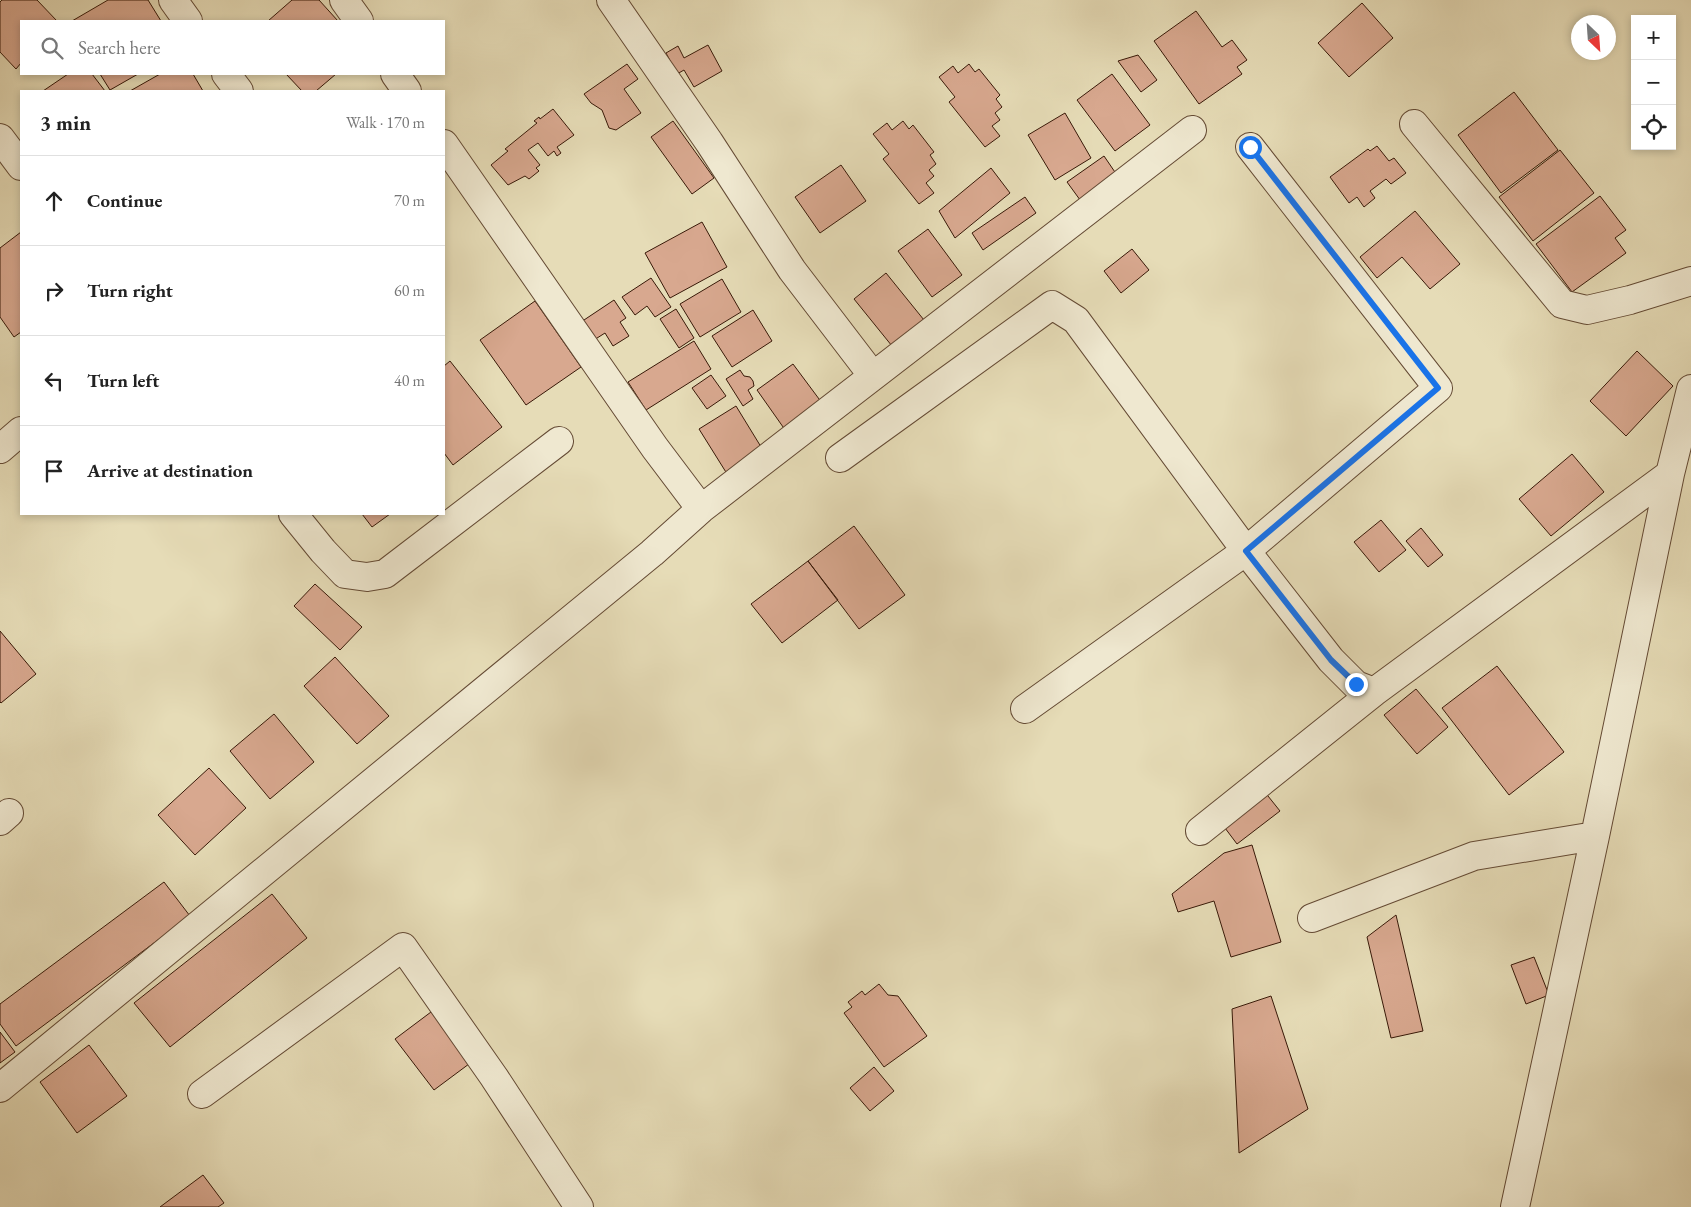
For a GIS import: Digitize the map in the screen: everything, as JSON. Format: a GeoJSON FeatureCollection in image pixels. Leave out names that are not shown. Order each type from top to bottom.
{"type":"FeatureCollection","features":[{"type":"Feature","properties":{"kind":"street"},"geometry":{"type":"LineString","coordinates":[[172,0],[187,20]]}},
{"type":"Feature","properties":{"kind":"street"},"geometry":{"type":"LineString","coordinates":[[344,0],[358,20]]}},
{"type":"Feature","properties":{"kind":"street"},"geometry":{"type":"LineString","coordinates":[[611,0],[709,142],[792,270],[873,376]]}},
{"type":"Feature","properties":{"kind":"street"},"geometry":{"type":"LineString","coordinates":[[227,75],[238,90]]}},
{"type":"Feature","properties":{"kind":"street"},"geometry":{"type":"LineString","coordinates":[[396,75],[406,90]]}},
{"type":"Feature","properties":{"kind":"street"},"geometry":{"type":"LineString","coordinates":[[1414,124],[1562,304],[1587,310],[1630,300],[1691,281]]}},
{"type":"Feature","properties":{"kind":"street"},"geometry":{"type":"LineString","coordinates":[[0,1088],[652,552],[701,509],[1192,130]]}},
{"type":"Feature","properties":{"kind":"street"},"geometry":{"type":"LineString","coordinates":[[0,138],[20,165]]}},
{"type":"Feature","properties":{"kind":"street"},"geometry":{"type":"LineString","coordinates":[[445,145],[655,448],[701,509]]}},
{"type":"Feature","properties":{"kind":"street"},"geometry":{"type":"LineString","coordinates":[[1025,709],[1246,551],[1438,388],[1250,147]]}},
{"type":"Feature","properties":{"kind":"street"},"geometry":{"type":"LineString","coordinates":[[840,458],[1052,305],[1076,320],[1246,551],[1331,660],[1356,684],[1374,692]]}},
{"type":"Feature","properties":{"kind":"street"},"geometry":{"type":"LineString","coordinates":[[1515,1207],[1595,836],[1670,474],[1691,389]]}},
{"type":"Feature","properties":{"kind":"street"},"geometry":{"type":"LineString","coordinates":[[0,449],[20,432]]}},
{"type":"Feature","properties":{"kind":"street"},"geometry":{"type":"LineString","coordinates":[[294,515],[323,551],[345,574],[367,577],[384,574],[559,442]]}},
{"type":"Feature","properties":{"kind":"street"},"geometry":{"type":"LineString","coordinates":[[1200,831],[1374,692],[1670,474]]}},
{"type":"Feature","properties":{"kind":"street"},"geometry":{"type":"LineString","coordinates":[[1312,918],[1474,856],[1595,836]]}},
{"type":"Feature","properties":{"kind":"street"},"geometry":{"type":"LineString","coordinates":[[202,1094],[403,947],[494,1078],[579,1207]]}},
{"type":"Feature","properties":{"kind":"building"},"geometry":{"type":"Polygon","coordinates":[[[2,0],[37,0],[56,20],[20,20],[20,64],[16,69],[0,52],[0,2],[2,0]]]}},
{"type":"Feature","properties":{"kind":"building"},"geometry":{"type":"Polygon","coordinates":[[[108,0],[148,0],[160,20],[74,20],[108,0]]]}},
{"type":"Feature","properties":{"kind":"building"},"geometry":{"type":"Polygon","coordinates":[[[292,0],[319,0],[337,20],[269,20],[292,0]]]}},
{"type":"Feature","properties":{"kind":"building"},"geometry":{"type":"Polygon","coordinates":[[[1362,3],[1393,38],[1349,77],[1318,43],[1362,3]]]}},
{"type":"Feature","properties":{"kind":"building"},"geometry":{"type":"Polygon","coordinates":[[[1196,11],[1222,47],[1232,40],[1247,60],[1237,67],[1242,74],[1199,104],[1154,41],[1196,11]]]}},
{"type":"Feature","properties":{"kind":"building"},"geometry":{"type":"Polygon","coordinates":[[[708,45],[722,71],[694,87],[684,70],[677,74],[666,53],[678,46],[684,58],[708,45]]]}},
{"type":"Feature","properties":{"kind":"building"},"geometry":{"type":"Polygon","coordinates":[[[1138,55],[1157,80],[1141,92],[1118,61],[1138,55]]]}},
{"type":"Feature","properties":{"kind":"building"},"geometry":{"type":"Polygon","coordinates":[[[627,64],[638,79],[624,89],[641,113],[616,130],[609,128],[602,110],[591,103],[584,94],[627,64]]]}},
{"type":"Feature","properties":{"kind":"building"},"geometry":{"type":"Polygon","coordinates":[[[969,64],[975,72],[979,69],[1000,95],[996,99],[1002,107],[995,113],[1000,120],[992,126],[1000,136],[985,147],[949,102],[955,97],[939,77],[953,66],[958,73],[969,64]]]}},
{"type":"Feature","properties":{"kind":"building"},"geometry":{"type":"Polygon","coordinates":[[[1112,74],[1150,125],[1115,151],[1077,100],[1112,74]]]}},
{"type":"Feature","properties":{"kind":"building"},"geometry":{"type":"Polygon","coordinates":[[[67,75],[93,75],[104,90],[44,90],[67,75]]]}},
{"type":"Feature","properties":{"kind":"building"},"geometry":{"type":"Polygon","coordinates":[[[101,75],[136,75],[110,90],[101,75]]]}},
{"type":"Feature","properties":{"kind":"building"},"geometry":{"type":"Polygon","coordinates":[[[158,75],[194,75],[202,90],[132,90],[158,75]]]}},
{"type":"Feature","properties":{"kind":"building"},"geometry":{"type":"Polygon","coordinates":[[[287,75],[335,75],[317,90],[301,90],[287,75]]]}},
{"type":"Feature","properties":{"kind":"building"},"geometry":{"type":"Polygon","coordinates":[[[1514,92],[1558,150],[1501,193],[1458,135],[1514,92]]]}},
{"type":"Feature","properties":{"kind":"building"},"geometry":{"type":"Polygon","coordinates":[[[553,109],[574,135],[557,147],[561,153],[557,156],[554,151],[548,156],[538,143],[528,150],[540,165],[536,168],[539,171],[529,179],[525,176],[508,185],[491,165],[508,151],[505,149],[537,123],[534,121],[539,117],[540,119],[553,109]]]}},
{"type":"Feature","properties":{"kind":"building"},"geometry":{"type":"Polygon","coordinates":[[[1065,113],[1091,158],[1055,180],[1028,135],[1065,113]]]}},
{"type":"Feature","properties":{"kind":"building"},"geometry":{"type":"Polygon","coordinates":[[[673,121],[714,178],[692,194],[651,137],[673,121]]]}},
{"type":"Feature","properties":{"kind":"building"},"geometry":{"type":"Polygon","coordinates":[[[903,121],[909,129],[913,125],[934,152],[930,155],[936,164],[929,170],[934,176],[926,183],[934,193],[919,204],[883,159],[889,154],[873,134],[887,123],[892,130],[903,121]]]}},
{"type":"Feature","properties":{"kind":"building"},"geometry":{"type":"Polygon","coordinates":[[[1377,146],[1389,161],[1394,158],[1406,173],[1391,184],[1386,179],[1370,191],[1375,198],[1364,207],[1357,197],[1349,203],[1330,177],[1368,149],[1370,151],[1377,146]]]}},
{"type":"Feature","properties":{"kind":"building"},"geometry":{"type":"Polygon","coordinates":[[[1560,150],[1594,193],[1533,241],[1499,197],[1560,150]]]}},
{"type":"Feature","properties":{"kind":"building"},"geometry":{"type":"Polygon","coordinates":[[[1104,156],[1119,178],[1083,204],[1067,182],[1104,156]]]}},
{"type":"Feature","properties":{"kind":"building"},"geometry":{"type":"Polygon","coordinates":[[[841,165],[866,201],[820,233],[795,197],[841,165]]]}},
{"type":"Feature","properties":{"kind":"building"},"geometry":{"type":"Polygon","coordinates":[[[991,168],[1010,193],[955,238],[939,211],[991,168]]]}},
{"type":"Feature","properties":{"kind":"building"},"geometry":{"type":"Polygon","coordinates":[[[1600,196],[1626,230],[1615,238],[1626,253],[1572,292],[1536,244],[1600,196]]]}},
{"type":"Feature","properties":{"kind":"building"},"geometry":{"type":"Polygon","coordinates":[[[1025,197],[1036,213],[983,250],[972,233],[1025,197]]]}},
{"type":"Feature","properties":{"kind":"building"},"geometry":{"type":"Polygon","coordinates":[[[1415,211],[1460,264],[1430,289],[1402,257],[1377,278],[1360,257],[1415,211]]]}},
{"type":"Feature","properties":{"kind":"building"},"geometry":{"type":"Polygon","coordinates":[[[702,222],[727,267],[670,298],[645,253],[702,222]]]}},
{"type":"Feature","properties":{"kind":"building"},"geometry":{"type":"Polygon","coordinates":[[[928,229],[962,275],[932,297],[898,251],[928,229]]]}},
{"type":"Feature","properties":{"kind":"building"},"geometry":{"type":"Polygon","coordinates":[[[20,233],[20,333],[14,337],[0,317],[0,248],[20,233]]]}},
{"type":"Feature","properties":{"kind":"building"},"geometry":{"type":"Polygon","coordinates":[[[1132,249],[1149,270],[1121,293],[1104,271],[1132,249]]]}},
{"type":"Feature","properties":{"kind":"building"},"geometry":{"type":"Polygon","coordinates":[[[886,273],[924,320],[892,346],[854,299],[886,273]]]}},
{"type":"Feature","properties":{"kind":"building"},"geometry":{"type":"Polygon","coordinates":[[[651,278],[671,307],[655,317],[647,306],[635,315],[622,297],[651,278]]]}},
{"type":"Feature","properties":{"kind":"building"},"geometry":{"type":"Polygon","coordinates":[[[722,279],[741,312],[700,337],[680,304],[722,279]]]}},
{"type":"Feature","properties":{"kind":"building"},"geometry":{"type":"Polygon","coordinates":[[[614,300],[626,318],[620,322],[629,336],[613,346],[605,333],[594,340],[581,322],[614,300]]]}},
{"type":"Feature","properties":{"kind":"building"},"geometry":{"type":"Polygon","coordinates":[[[535,301],[581,367],[526,405],[480,340],[535,301]]]}},
{"type":"Feature","properties":{"kind":"building"},"geometry":{"type":"Polygon","coordinates":[[[676,309],[694,338],[679,348],[660,319],[676,309]]]}},
{"type":"Feature","properties":{"kind":"building"},"geometry":{"type":"Polygon","coordinates":[[[753,310],[772,341],[732,367],[712,336],[753,310]]]}},
{"type":"Feature","properties":{"kind":"building"},"geometry":{"type":"Polygon","coordinates":[[[694,341],[711,369],[646,410],[628,382],[694,341]]]}},
{"type":"Feature","properties":{"kind":"building"},"geometry":{"type":"Polygon","coordinates":[[[1637,351],[1673,386],[1626,436],[1590,401],[1637,351]]]}},
{"type":"Feature","properties":{"kind":"building"},"geometry":{"type":"Polygon","coordinates":[[[450,361],[502,427],[453,465],[445,454],[445,365],[450,361]]]}},
{"type":"Feature","properties":{"kind":"building"},"geometry":{"type":"Polygon","coordinates":[[[793,364],[825,407],[788,434],[757,390],[793,364]]]}},
{"type":"Feature","properties":{"kind":"building"},"geometry":{"type":"Polygon","coordinates":[[[740,370],[744,376],[750,377],[754,386],[748,390],[753,399],[743,406],[726,379],[740,370]]]}},
{"type":"Feature","properties":{"kind":"building"},"geometry":{"type":"Polygon","coordinates":[[[711,375],[726,396],[707,409],[692,388],[711,375]]]}},
{"type":"Feature","properties":{"kind":"building"},"geometry":{"type":"Polygon","coordinates":[[[736,406],[766,455],[729,477],[699,429],[736,406]]]}},
{"type":"Feature","properties":{"kind":"building"},"geometry":{"type":"Polygon","coordinates":[[[1572,454],[1604,492],[1551,536],[1519,499],[1572,454]]]}},
{"type":"Feature","properties":{"kind":"building"},"geometry":{"type":"Polygon","coordinates":[[[363,515],[389,515],[372,527],[363,515]]]}},
{"type":"Feature","properties":{"kind":"building"},"geometry":{"type":"Polygon","coordinates":[[[1381,520],[1406,550],[1379,572],[1354,542],[1381,520]]]}},
{"type":"Feature","properties":{"kind":"building"},"geometry":{"type":"Polygon","coordinates":[[[854,526],[905,595],[859,629],[808,561],[854,526]]]}},
{"type":"Feature","properties":{"kind":"building"},"geometry":{"type":"Polygon","coordinates":[[[1421,528],[1443,555],[1428,567],[1406,541],[1421,528]]]}},
{"type":"Feature","properties":{"kind":"building"},"geometry":{"type":"Polygon","coordinates":[[[808,561],[838,600],[782,643],[751,604],[808,561]]]}},
{"type":"Feature","properties":{"kind":"building"},"geometry":{"type":"Polygon","coordinates":[[[315,584],[362,627],[340,650],[294,606],[315,584]]]}},
{"type":"Feature","properties":{"kind":"building"},"geometry":{"type":"Polygon","coordinates":[[[0,631],[36,674],[1,703],[0,702],[0,631]]]}},
{"type":"Feature","properties":{"kind":"building"},"geometry":{"type":"Polygon","coordinates":[[[335,657],[389,716],[357,744],[304,686],[335,657]]]}},
{"type":"Feature","properties":{"kind":"building"},"geometry":{"type":"Polygon","coordinates":[[[1497,666],[1564,752],[1509,795],[1442,708],[1497,666]]]}},
{"type":"Feature","properties":{"kind":"building"},"geometry":{"type":"Polygon","coordinates":[[[1416,689],[1448,727],[1417,754],[1384,715],[1416,689]]]}},
{"type":"Feature","properties":{"kind":"building"},"geometry":{"type":"Polygon","coordinates":[[[274,714],[314,762],[270,799],[230,751],[274,714]]]}},
{"type":"Feature","properties":{"kind":"building"},"geometry":{"type":"Polygon","coordinates":[[[209,768],[246,808],[195,855],[158,815],[209,768]]]}},
{"type":"Feature","properties":{"kind":"building"},"geometry":{"type":"Polygon","coordinates":[[[1264,791],[1280,811],[1237,844],[1222,824],[1264,791]]]}},
{"type":"Feature","properties":{"kind":"building"},"geometry":{"type":"Polygon","coordinates":[[[1252,845],[1281,942],[1231,957],[1214,901],[1178,912],[1172,894],[1224,853],[1252,845]]]}},
{"type":"Feature","properties":{"kind":"building"},"geometry":{"type":"Polygon","coordinates":[[[164,882],[190,916],[16,1046],[0,1024],[0,1004],[164,882]]]}},
{"type":"Feature","properties":{"kind":"building"},"geometry":{"type":"Polygon","coordinates":[[[272,894],[307,938],[170,1047],[134,1003],[272,894]]]}},
{"type":"Feature","properties":{"kind":"building"},"geometry":{"type":"Polygon","coordinates":[[[1396,915],[1423,1031],[1391,1038],[1367,937],[1396,915]]]}},
{"type":"Feature","properties":{"kind":"building"},"geometry":{"type":"Polygon","coordinates":[[[1534,957],[1549,995],[1526,1004],[1511,965],[1534,957]]]}},
{"type":"Feature","properties":{"kind":"building"},"geometry":{"type":"Polygon","coordinates":[[[879,984],[888,995],[898,996],[927,1036],[884,1067],[844,1013],[852,1007],[848,1002],[862,991],[865,995],[879,984]]]}},
{"type":"Feature","properties":{"kind":"building"},"geometry":{"type":"Polygon","coordinates":[[[1271,996],[1308,1109],[1239,1153],[1232,1009],[1271,996]]]}},
{"type":"Feature","properties":{"kind":"building"},"geometry":{"type":"Polygon","coordinates":[[[439,1006],[477,1058],[434,1090],[395,1039],[439,1006]]]}},
{"type":"Feature","properties":{"kind":"building"},"geometry":{"type":"Polygon","coordinates":[[[0,1032],[15,1052],[0,1063],[0,1032]]]}},
{"type":"Feature","properties":{"kind":"building"},"geometry":{"type":"Polygon","coordinates":[[[89,1045],[127,1096],[77,1133],[40,1082],[89,1045]]]}},
{"type":"Feature","properties":{"kind":"building"},"geometry":{"type":"Polygon","coordinates":[[[874,1067],[894,1091],[870,1111],[850,1088],[874,1067]]]}},
{"type":"Feature","properties":{"kind":"building"},"geometry":{"type":"Polygon","coordinates":[[[203,1175],[224,1203],[218,1207],[160,1207],[203,1175]]]}},
{"type":"Feature","properties":{"kind":"route"},"geometry":{"type":"LineString","coordinates":[[1250,147],[1438,388],[1246,551],[1331,660],[1356,684]]}}]}
